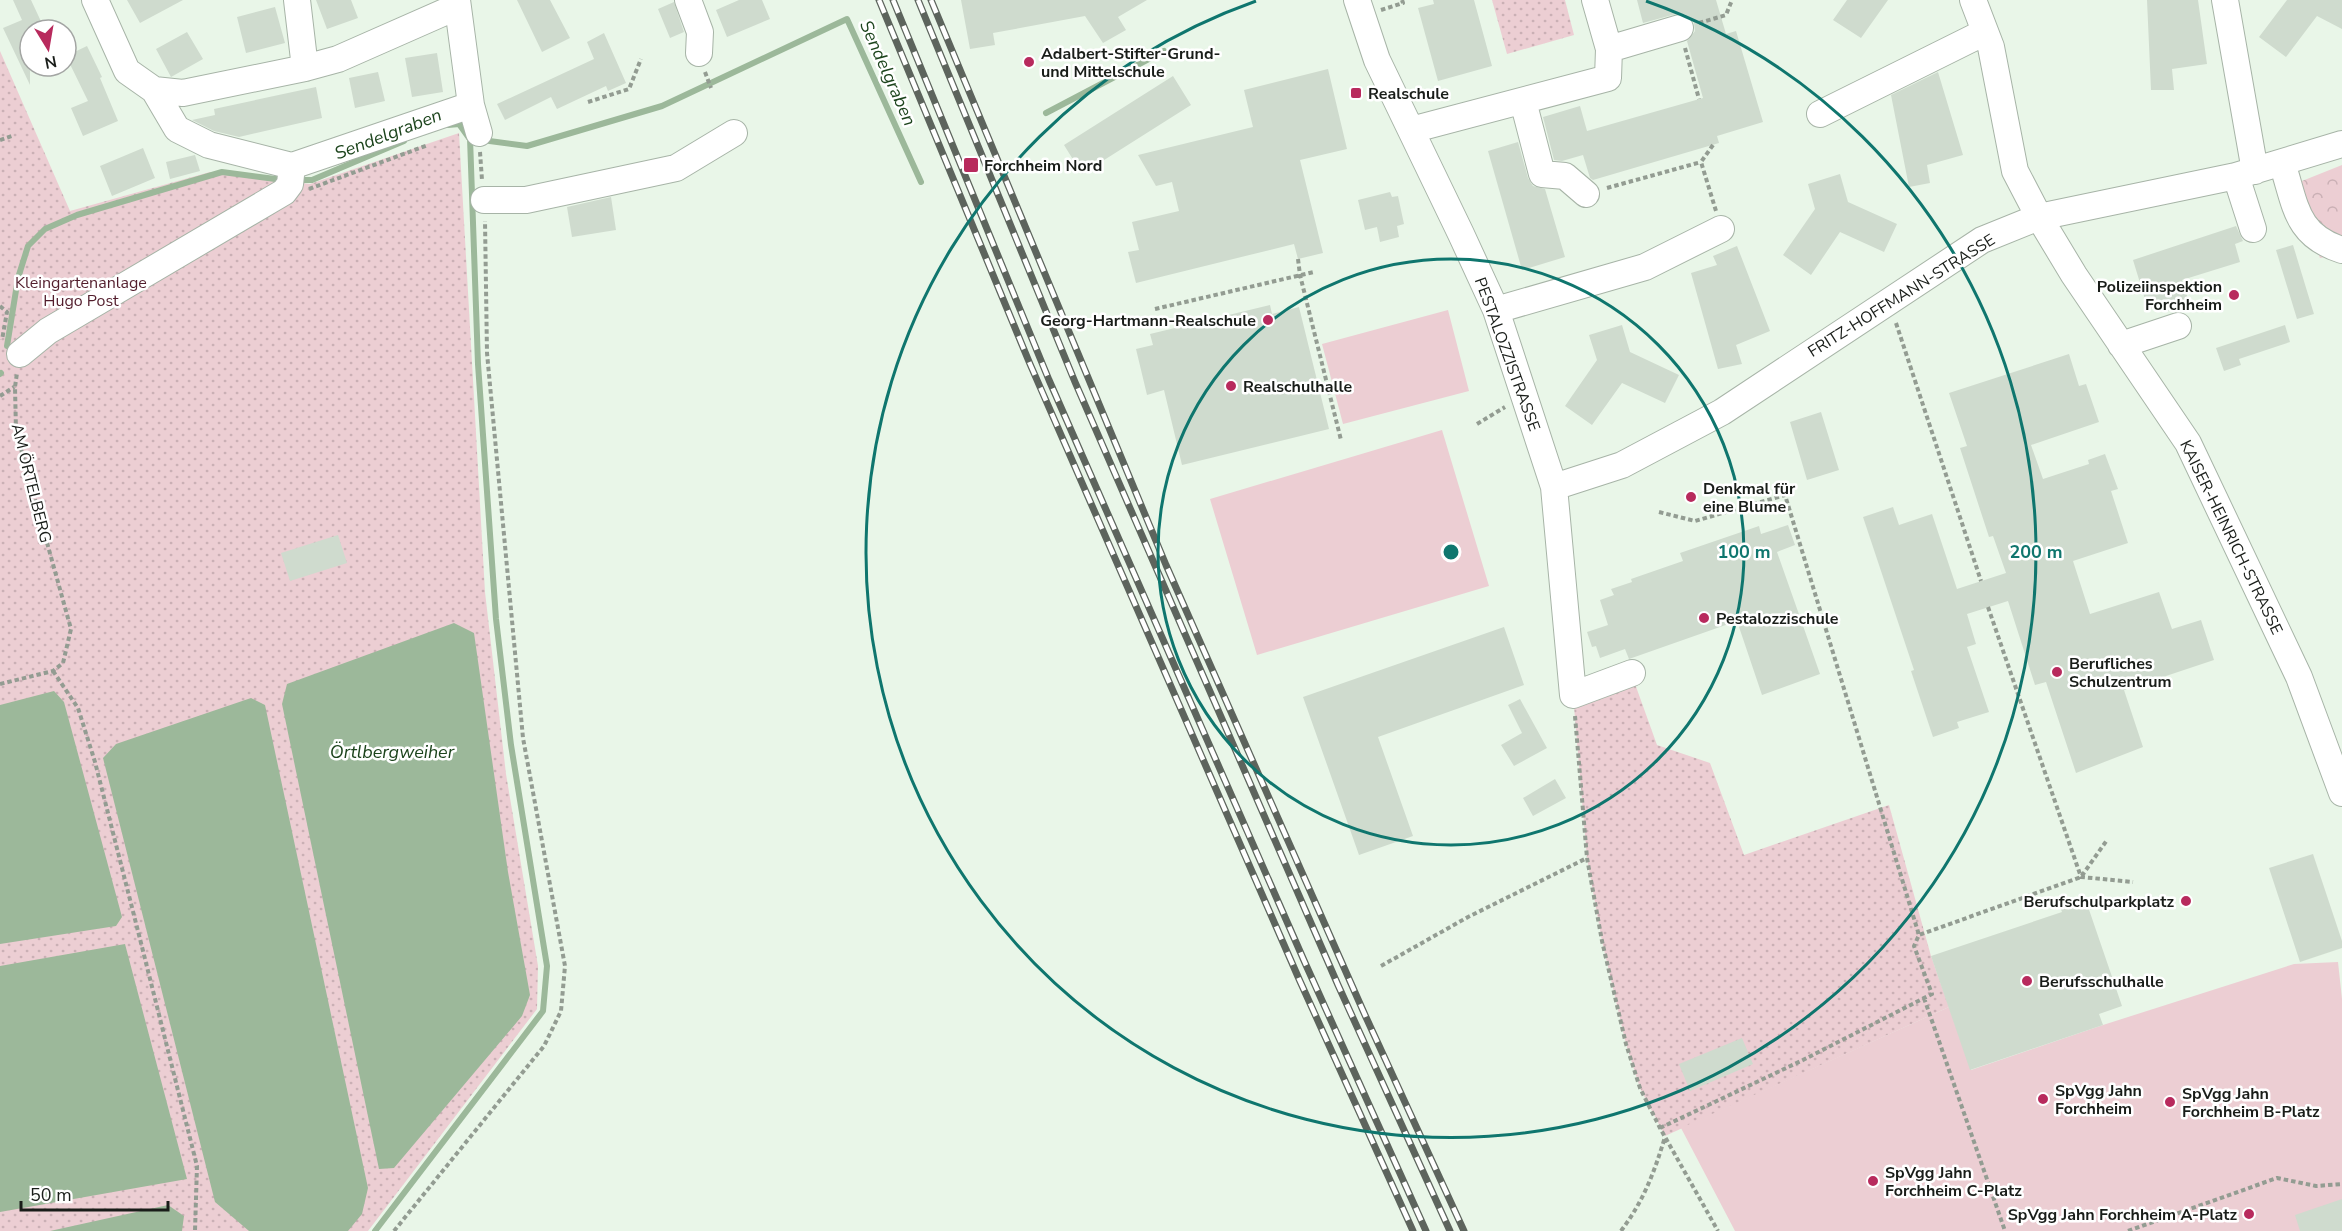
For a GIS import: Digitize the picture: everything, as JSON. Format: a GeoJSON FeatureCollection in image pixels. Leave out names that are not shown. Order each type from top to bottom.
{"type":"FeatureCollection","features":[{"type":"Feature","properties":{"kind":"street"},"geometry":{"type":"LineString","coordinates":[[95,0],[128,71],[154,90],[177,129],[209,146],[289,179]]}},
{"type":"Feature","properties":{"kind":"street"},"geometry":{"type":"LineString","coordinates":[[297,0],[305,68]]}},
{"type":"Feature","properties":{"kind":"street"},"geometry":{"type":"LineString","coordinates":[[688,0],[700,32],[699,52]]}},
{"type":"Feature","properties":{"kind":"street"},"geometry":{"type":"LineString","coordinates":[[1411,130],[1608,78],[1609,49],[1595,0]]}},
{"type":"Feature","properties":{"kind":"street","name":"KAISER-HEINRICH-STRASSE"},"geometry":{"type":"LineString","coordinates":[[1973,0],[1991,47],[2000,84],[2015,171],[2039,217],[2074,275],[2188,443],[2299,677],[2342,793]]}},
{"type":"Feature","properties":{"kind":"street"},"geometry":{"type":"LineString","coordinates":[[2225,0],[2253,229]]}},
{"type":"Feature","properties":{"kind":"street"},"geometry":{"type":"LineString","coordinates":[[154,90],[183,93],[338,59],[457,4],[471,105],[479,140]]}},
{"type":"Feature","properties":{"kind":"street","name":"PESTALOZZISTRASSE"},"geometry":{"type":"LineString","coordinates":[[1360,8],[1377,60],[1496,310],[1554,487],[1573,695]]}},
{"type":"Feature","properties":{"kind":"street"},"geometry":{"type":"LineString","coordinates":[[1609,49],[1680,28]]}},
{"type":"Feature","properties":{"kind":"street"},"geometry":{"type":"LineString","coordinates":[[1820,114],[1986,32]]}},
{"type":"Feature","properties":{"kind":"street"},"geometry":{"type":"LineString","coordinates":[[1523,100],[1542,174],[1565,176],[1587,194]]}},
{"type":"Feature","properties":{"kind":"street"},"geometry":{"type":"LineString","coordinates":[[11,349],[48,331],[289,179],[471,105]]}},
{"type":"Feature","properties":{"kind":"street"},"geometry":{"type":"LineString","coordinates":[[484,200],[526,200],[676,168],[734,133]]}},
{"type":"Feature","properties":{"kind":"street","name":"FRITZ-HOFFMANN-STRASSE"},"geometry":{"type":"LineString","coordinates":[[1554,487],[1622,465],[1722,412],[1982,240],[2039,217],[2245,174],[2342,144]]}},
{"type":"Feature","properties":{"kind":"street"},"geometry":{"type":"LineString","coordinates":[[2282,163],[2301,221],[2314,238],[2342,250]]}},
{"type":"Feature","properties":{"kind":"street"},"geometry":{"type":"LineString","coordinates":[[1496,310],[1645,267],[1721,229]]}},
{"type":"Feature","properties":{"kind":"street"},"geometry":{"type":"LineString","coordinates":[[2121,345],[2178,326]]}},
{"type":"Feature","properties":{"kind":"street"},"geometry":{"type":"LineString","coordinates":[[1573,695],[1632,674]]}},
{"type":"Feature","properties":{"kind":"path"},"geometry":{"type":"LineString","coordinates":[[1699,99],[1680,28],[1726,15],[1732,0]]}},
{"type":"Feature","properties":{"kind":"path"},"geometry":{"type":"LineString","coordinates":[[588,102],[629,88],[641,59]]}},
{"type":"Feature","properties":{"kind":"path"},"geometry":{"type":"LineString","coordinates":[[707,79],[711,88]]}},
{"type":"Feature","properties":{"kind":"path"},"geometry":{"type":"LineString","coordinates":[[0,140],[12,136]]}},
{"type":"Feature","properties":{"kind":"path"},"geometry":{"type":"LineString","coordinates":[[394,1231],[543,1046],[561,1011],[565,966],[523,738],[487,353],[486,234],[479,140]]}},
{"type":"Feature","properties":{"kind":"path"},"geometry":{"type":"LineString","coordinates":[[289,179],[313,189],[430,144]]}},
{"type":"Feature","properties":{"kind":"path"},"geometry":{"type":"LineString","coordinates":[[1587,194],[1701,162],[1713,145]]}},
{"type":"Feature","properties":{"kind":"path"},"geometry":{"type":"LineString","coordinates":[[1701,162],[1721,229]]}},
{"type":"Feature","properties":{"kind":"path"},"geometry":{"type":"LineString","coordinates":[[1298,259],[1341,440]]}},
{"type":"Feature","properties":{"kind":"path"},"geometry":{"type":"LineString","coordinates":[[1155,309],[1314,272]]}},
{"type":"Feature","properties":{"kind":"path"},"geometry":{"type":"LineString","coordinates":[[1889,300],[1981,581]]}},
{"type":"Feature","properties":{"kind":"path","name":"AM ÖRTELBERG"},"geometry":{"type":"LineString","coordinates":[[0,306],[7,312],[15,387],[16,430],[71,629],[63,663],[53,671]]}},
{"type":"Feature","properties":{"kind":"path"},"geometry":{"type":"LineString","coordinates":[[0,396],[15,387]]}},
{"type":"Feature","properties":{"kind":"path"},"geometry":{"type":"LineString","coordinates":[[1478,424],[1524,396]]}},
{"type":"Feature","properties":{"kind":"path"},"geometry":{"type":"LineString","coordinates":[[1659,512],[1695,521],[1785,495],[1919,935],[1914,946],[1932,994],[1803,1060],[1660,1128]]}},
{"type":"Feature","properties":{"kind":"path"},"geometry":{"type":"LineString","coordinates":[[1988,607],[2081,877]]}},
{"type":"Feature","properties":{"kind":"path"},"geometry":{"type":"LineString","coordinates":[[0,684],[53,671],[78,708],[95,762],[197,1166],[195,1231]]}},
{"type":"Feature","properties":{"kind":"path"},"geometry":{"type":"LineString","coordinates":[[1573,695],[1587,858],[1602,941],[1626,1044],[1640,1088],[1718,1231]]}},
{"type":"Feature","properties":{"kind":"path"},"geometry":{"type":"LineString","coordinates":[[2081,877],[2107,840]]}},
{"type":"Feature","properties":{"kind":"path"},"geometry":{"type":"LineString","coordinates":[[1381,966],[1468,917],[1587,858]]}},
{"type":"Feature","properties":{"kind":"path"},"geometry":{"type":"LineString","coordinates":[[1919,935],[2081,877],[2133,882]]}},
{"type":"Feature","properties":{"kind":"path"},"geometry":{"type":"LineString","coordinates":[[1924,998],[2005,1231]]}},
{"type":"Feature","properties":{"kind":"path"},"geometry":{"type":"LineString","coordinates":[[1621,1231],[1638,1208],[1654,1174],[1665,1136]]}},
{"type":"Feature","properties":{"kind":"path"},"geometry":{"type":"LineString","coordinates":[[2128,1231],[2277,1178],[2316,1186],[2342,1184]]}},
{"type":"Feature","properties":{"kind":"green space"},"geometry":{"type":"Polygon","coordinates":[[[1492,0],[1565,0],[1574,35],[1507,54],[1492,0]]]}},
{"type":"Feature","properties":{"kind":"green space","name":"Kleingartenanlage Hugo Post"},"geometry":{"type":"Polygon","coordinates":[[[0,51],[70,211],[210,172],[310,184],[459,133],[485,592],[506,774],[538,966],[537,1009],[368,1231],[0,1231],[0,51]]]}},
{"type":"Feature","properties":{"kind":"green space"},"geometry":{"type":"Polygon","coordinates":[[[2342,165],[2342,254],[2320,258],[2292,185],[2342,165]]]}},
{"type":"Feature","properties":{"kind":"green space"},"geometry":{"type":"Polygon","coordinates":[[[1448,310],[1469,391],[1343,424],[1322,344],[1448,310]]]}},
{"type":"Feature","properties":{"kind":"green space"},"geometry":{"type":"Polygon","coordinates":[[[1442,430],[1489,586],[1257,655],[1210,499],[1442,430]]]}},
{"type":"Feature","properties":{"kind":"green space"},"geometry":{"type":"Polygon","coordinates":[[[1630,670],[1657,745],[1710,763],[1744,855],[1889,805],[1931,956],[1949,1007],[1665,1136],[1640,1088],[1626,1044],[1602,941],[1587,858],[1573,695],[1630,670]]]}},
{"type":"Feature","properties":{"kind":"green space","name":"SpVgg Jahn Forchheim"},"geometry":{"type":"Polygon","coordinates":[[[2338,962],[2342,999],[2342,1231],[1735,1231],[1681,1128],[1949,1007],[1971,1070],[2294,964],[2338,962]]]}},
{"type":"Feature","properties":{"kind":"water","name":"Örtlbergweiher"},"geometry":{"type":"Polygon","coordinates":[[[454,623],[474,633],[508,872],[530,995],[522,1016],[394,1168],[379,1169],[282,704],[287,684],[454,623]]]}},
{"type":"Feature","properties":{"kind":"water"},"geometry":{"type":"Polygon","coordinates":[[[54,691],[64,702],[122,917],[116,926],[0,944],[0,705],[54,691]]]}},
{"type":"Feature","properties":{"kind":"water"},"geometry":{"type":"Polygon","coordinates":[[[251,698],[265,705],[368,1188],[362,1214],[348,1231],[249,1231],[215,1202],[103,758],[116,744],[251,698]]]}},
{"type":"Feature","properties":{"kind":"water"},"geometry":{"type":"Polygon","coordinates":[[[125,944],[187,1179],[0,1212],[0,966],[125,944]]]}},
{"type":"Feature","properties":{"kind":"water"},"geometry":{"type":"Polygon","coordinates":[[[168,1205],[184,1216],[182,1231],[50,1231],[168,1205]]]}},
{"type":"Feature","properties":{"kind":"building"},"geometry":{"type":"Polygon","coordinates":[[[13,0],[31,0],[39,18],[21,18],[13,0]]]}},
{"type":"Feature","properties":{"kind":"building"},"geometry":{"type":"Polygon","coordinates":[[[127,0],[183,0],[140,23],[127,0]]]}},
{"type":"Feature","properties":{"kind":"building"},"geometry":{"type":"Polygon","coordinates":[[[316,0],[351,0],[358,18],[327,29],[316,0]]]}},
{"type":"Feature","properties":{"kind":"building"},"geometry":{"type":"Polygon","coordinates":[[[517,0],[550,0],[570,38],[542,52],[517,0]]]}},
{"type":"Feature","properties":{"kind":"building"},"geometry":{"type":"Polygon","coordinates":[[[739,0],[762,0],[770,19],[727,37],[716,10],[739,0]]]}},
{"type":"Feature","properties":{"kind":"building"},"geometry":{"type":"Polygon","coordinates":[[[961,0],[1147,0],[1118,17],[1126,30],[1103,43],[1085,16],[993,33],[995,45],[970,49],[961,0]]]}},
{"type":"Feature","properties":{"kind":"building"},"geometry":{"type":"Polygon","coordinates":[[[1433,0],[1474,0],[1492,66],[1438,81],[1418,8],[1434,4],[1433,0]]]}},
{"type":"Feature","properties":{"kind":"building"},"geometry":{"type":"Polygon","coordinates":[[[1637,0],[1716,0],[1726,34],[1736,31],[1763,122],[1717,136],[1719,143],[1593,180],[1590,178],[1583,155],[1562,161],[1554,160],[1543,117],[1580,106],[1587,131],[1703,98],[1687,41],[1695,31],[1691,18],[1684,14],[1676,14],[1643,23],[1637,0]]]}},
{"type":"Feature","properties":{"kind":"building"},"geometry":{"type":"Polygon","coordinates":[[[1847,0],[1888,0],[1861,38],[1833,20],[1847,0]]]}},
{"type":"Feature","properties":{"kind":"building"},"geometry":{"type":"Polygon","coordinates":[[[2147,0],[2198,0],[2207,64],[2172,69],[2174,90],[2151,90],[2147,0]]]}},
{"type":"Feature","properties":{"kind":"building"},"geometry":{"type":"Polygon","coordinates":[[[2287,0],[2342,0],[2342,29],[2317,16],[2286,57],[2259,37],[2287,0]]]}},
{"type":"Feature","properties":{"kind":"building"},"geometry":{"type":"Polygon","coordinates":[[[674,2],[684,32],[670,38],[658,9],[674,2]]]}},
{"type":"Feature","properties":{"kind":"building"},"geometry":{"type":"Polygon","coordinates":[[[275,7],[285,43],[246,53],[237,17],[275,7]]]}},
{"type":"Feature","properties":{"kind":"building"},"geometry":{"type":"Polygon","coordinates":[[[18,22],[18,60],[3,28],[18,22]]]}},
{"type":"Feature","properties":{"kind":"building"},"geometry":{"type":"Polygon","coordinates":[[[187,32],[203,59],[171,77],[156,49],[187,32]]]}},
{"type":"Feature","properties":{"kind":"building"},"geometry":{"type":"Polygon","coordinates":[[[604,33],[626,83],[608,91],[606,86],[557,109],[551,97],[505,120],[497,104],[594,59],[587,42],[604,33]]]}},
{"type":"Feature","properties":{"kind":"building"},"geometry":{"type":"Polygon","coordinates":[[[87,46],[102,77],[100,78],[118,121],[83,136],[71,108],[88,101],[77,78],[78,50],[87,46]]]}},
{"type":"Feature","properties":{"kind":"building"},"geometry":{"type":"Polygon","coordinates":[[[437,53],[443,92],[412,97],[405,58],[437,53]]]}},
{"type":"Feature","properties":{"kind":"building"},"geometry":{"type":"Polygon","coordinates":[[[1328,69],[1347,149],[1300,160],[1323,253],[1298,259],[1294,244],[1136,283],[1128,252],[1139,250],[1132,222],[1179,211],[1172,182],[1156,186],[1138,155],[1253,127],[1244,90],[1328,69]]]}},
{"type":"Feature","properties":{"kind":"building"},"geometry":{"type":"Polygon","coordinates":[[[378,72],[385,101],[355,108],[349,78],[378,72]]]}},
{"type":"Feature","properties":{"kind":"building"},"geometry":{"type":"Polygon","coordinates":[[[1938,72],[1963,155],[1927,165],[1930,183],[1909,187],[1891,95],[1938,72]]]}},
{"type":"Feature","properties":{"kind":"building"},"geometry":{"type":"Polygon","coordinates":[[[1173,76],[1191,105],[1082,174],[1064,145],[1173,76]]]}},
{"type":"Feature","properties":{"kind":"building"},"geometry":{"type":"Polygon","coordinates":[[[316,87],[322,118],[239,137],[214,131],[192,120],[215,115],[214,109],[316,87]]]}},
{"type":"Feature","properties":{"kind":"building"},"geometry":{"type":"Polygon","coordinates":[[[1518,142],[1528,178],[1533,186],[1545,189],[1565,257],[1522,270],[1488,151],[1518,142]]]}},
{"type":"Feature","properties":{"kind":"building"},"geometry":{"type":"Polygon","coordinates":[[[143,148],[155,178],[112,196],[100,166],[143,148]]]}},
{"type":"Feature","properties":{"kind":"building"},"geometry":{"type":"Polygon","coordinates":[[[195,155],[200,171],[170,179],[166,162],[195,155]]]}},
{"type":"Feature","properties":{"kind":"building"},"geometry":{"type":"Polygon","coordinates":[[[1840,174],[1848,202],[1897,224],[1884,252],[1840,232],[1811,275],[1783,255],[1815,209],[1808,184],[1840,174]]]}},
{"type":"Feature","properties":{"kind":"building"},"geometry":{"type":"Polygon","coordinates":[[[1390,192],[1392,197],[1398,196],[1404,224],[1397,226],[1399,237],[1380,242],[1377,227],[1365,230],[1358,200],[1390,192]]]}},
{"type":"Feature","properties":{"kind":"building"},"geometry":{"type":"Polygon","coordinates":[[[611,197],[616,230],[572,237],[567,207],[611,197]]]}},
{"type":"Feature","properties":{"kind":"building"},"geometry":{"type":"Polygon","coordinates":[[[2236,226],[2243,241],[2235,244],[2240,262],[2182,280],[2190,305],[2165,312],[2162,305],[2148,309],[2133,260],[2236,226]]]}},
{"type":"Feature","properties":{"kind":"building"},"geometry":{"type":"Polygon","coordinates":[[[2293,245],[2314,314],[2297,319],[2276,250],[2293,245]]]}},
{"type":"Feature","properties":{"kind":"building"},"geometry":{"type":"Polygon","coordinates":[[[1737,246],[1770,331],[1736,345],[1742,364],[1718,369],[1691,273],[1717,265],[1713,256],[1737,246]]]}},
{"type":"Feature","properties":{"kind":"building","name":"Realschulhalle"},"geometry":{"type":"Polygon","coordinates":[[[1270,305],[1272,314],[1299,307],[1329,429],[1182,465],[1164,390],[1147,395],[1136,349],[1153,345],[1150,334],[1270,305]]]}},
{"type":"Feature","properties":{"kind":"building"},"geometry":{"type":"Polygon","coordinates":[[[1622,325],[1630,352],[1679,375],[1665,403],[1622,383],[1592,425],[1565,406],[1597,360],[1589,335],[1622,325]]]}},
{"type":"Feature","properties":{"kind":"building"},"geometry":{"type":"Polygon","coordinates":[[[2285,325],[2290,342],[2239,359],[2241,365],[2224,371],[2216,348],[2285,325]]]}},
{"type":"Feature","properties":{"kind":"building"},"geometry":{"type":"Polygon","coordinates":[[[2069,354],[2079,386],[2086,384],[2099,422],[2031,445],[2043,479],[2089,464],[2088,460],[2105,454],[2118,489],[2111,491],[2128,543],[2073,561],[2090,614],[2159,592],[2172,629],[2201,620],[2214,660],[2124,690],[2143,747],[2076,773],[2046,682],[2035,685],[2008,601],[1967,614],[1976,644],[1967,647],[1989,712],[1957,722],[1959,728],[1933,737],[1911,671],[1914,670],[1863,517],[1893,507],[1899,525],[1932,514],[1957,589],[2006,573],[1993,536],[1989,537],[1960,448],[1967,446],[1949,393],[2069,354]]]}},
{"type":"Feature","properties":{"kind":"building"},"geometry":{"type":"Polygon","coordinates":[[[1821,412],[1839,470],[1807,480],[1790,422],[1821,412]]]}},
{"type":"Feature","properties":{"kind":"building"},"geometry":{"type":"Polygon","coordinates":[[[1788,525],[1795,545],[1777,552],[1820,674],[1762,695],[1737,621],[1629,659],[1625,649],[1600,658],[1596,646],[1592,647],[1587,632],[1608,625],[1600,600],[1614,595],[1611,589],[1632,582],[1631,579],[1683,561],[1680,553],[1759,526],[1761,534],[1788,525]]]}},
{"type":"Feature","properties":{"kind":"building"},"geometry":{"type":"Polygon","coordinates":[[[338,535],[347,563],[290,581],[281,553],[338,535]]]}},
{"type":"Feature","properties":{"kind":"building"},"geometry":{"type":"Polygon","coordinates":[[[1504,627],[1524,685],[1378,737],[1413,836],[1359,855],[1303,697],[1504,627]]]}},
{"type":"Feature","properties":{"kind":"building"},"geometry":{"type":"Polygon","coordinates":[[[1520,699],[1547,748],[1514,766],[1501,745],[1522,733],[1508,705],[1520,699]]]}},
{"type":"Feature","properties":{"kind":"building"},"geometry":{"type":"Polygon","coordinates":[[[1555,779],[1566,798],[1533,816],[1523,798],[1555,779]]]}},
{"type":"Feature","properties":{"kind":"building"},"geometry":{"type":"Polygon","coordinates":[[[2313,854],[2342,941],[2342,948],[2300,962],[2269,868],[2313,854]]]}},
{"type":"Feature","properties":{"kind":"building","name":"Berufsschulhalle"},"geometry":{"type":"Polygon","coordinates":[[[2084,895],[2122,1006],[2099,1014],[2103,1025],[1970,1070],[1931,956],[2062,912],[2059,904],[2084,895]]]}},
{"type":"Feature","properties":{"kind":"building"},"geometry":{"type":"Polygon","coordinates":[[[1742,1038],[1753,1064],[1690,1091],[1679,1064],[1742,1038]]]}},
{"type":"Feature","properties":{"kind":"building"},"geometry":{"type":"Polygon","coordinates":[[[2342,1199],[2342,1231],[2300,1231],[2295,1215],[2342,1199]]]}},
{"type":"Feature","properties":{"kind":"waterway","name":"Sendelgraben"},"geometry":{"type":"LineString","coordinates":[[482,140],[527,146],[662,106],[847,19],[921,182]]}},
{"type":"Feature","properties":{"kind":"waterway","name":"Sendelgraben"},"geometry":{"type":"LineString","coordinates":[[1046,113],[1164,51]]}},
{"type":"Feature","properties":{"kind":"waterway","name":"Sendelgraben"},"geometry":{"type":"LineString","coordinates":[[448,125],[459,124],[469,138]]}},
{"type":"Feature","properties":{"kind":"waterway"},"geometry":{"type":"LineString","coordinates":[[375,1231],[543,1011],[547,966],[511,745],[496,619],[478,364],[470,138]]}},
{"type":"Feature","properties":{"kind":"waterway","name":"Sendelgraben"},"geometry":{"type":"LineString","coordinates":[[297,180],[312,180],[404,141]]}},
{"type":"Feature","properties":{"kind":"waterway","name":"Sendelgraben"},"geometry":{"type":"LineString","coordinates":[[7,346],[18,278],[28,246],[45,229],[77,215],[222,172],[283,180]]}},
{"type":"Feature","properties":{"kind":"railway"},"geometry":{"type":"LineString","coordinates":[[879,0],[1030,364],[1299,979],[1413,1231]]}},
{"type":"Feature","properties":{"kind":"railway"},"geometry":{"type":"LineString","coordinates":[[893,0],[1049,380],[1306,965],[1426,1231]]}},
{"type":"Feature","properties":{"kind":"railway"},"geometry":{"type":"LineString","coordinates":[[918,0],[1075,382],[1338,985],[1450,1231]]}},
{"type":"Feature","properties":{"kind":"railway"},"geometry":{"type":"LineString","coordinates":[[931,0],[1166,565],[1365,1015],[1464,1231]]}},
{"type":"Feature","properties":{"kind":"place","name":"Adalbert-Stifter-Grund- und Mittelschule"},"geometry":{"type":"Point","coordinates":[1029,62]}},
{"type":"Feature","properties":{"kind":"place","name":"Realschule"},"geometry":{"type":"Point","coordinates":[1356,93]}},
{"type":"Feature","properties":{"kind":"place","name":"Forchheim Nord"},"geometry":{"type":"Point","coordinates":[971,165]}},
{"type":"Feature","properties":{"kind":"place","name":"Polizeiinspektion Forchheim"},"geometry":{"type":"Point","coordinates":[2234,295]}},
{"type":"Feature","properties":{"kind":"place","name":"Georg-Hartmann-Realschule"},"geometry":{"type":"Point","coordinates":[1268,320]}},
{"type":"Feature","properties":{"kind":"place","name":"Realschulhalle"},"geometry":{"type":"Point","coordinates":[1231,386]}},
{"type":"Feature","properties":{"kind":"place","name":"Denkmal für eine Blume"},"geometry":{"type":"Point","coordinates":[1691,497]}},
{"type":"Feature","properties":{"kind":"place","name":"Pestalozzischule"},"geometry":{"type":"Point","coordinates":[1704,618]}},
{"type":"Feature","properties":{"kind":"place","name":"Berufliches Schulzentrum"},"geometry":{"type":"Point","coordinates":[2057,672]}},
{"type":"Feature","properties":{"kind":"place","name":"Berufschulparkplatz"},"geometry":{"type":"Point","coordinates":[2186,901]}},
{"type":"Feature","properties":{"kind":"place","name":"Berufsschulhalle"},"geometry":{"type":"Point","coordinates":[2027,981]}},
{"type":"Feature","properties":{"kind":"place","name":"SpVgg Jahn Forchheim"},"geometry":{"type":"Point","coordinates":[2043,1099]}},
{"type":"Feature","properties":{"kind":"place","name":"SpVgg Jahn Forchheim B-Platz"},"geometry":{"type":"Point","coordinates":[2170,1102]}},
{"type":"Feature","properties":{"kind":"place","name":"SpVgg Jahn Forchheim C-Platz"},"geometry":{"type":"Point","coordinates":[1873,1181]}},
{"type":"Feature","properties":{"kind":"place","name":"SpVgg Jahn Forchheim A-Platz"},"geometry":{"type":"Point","coordinates":[2249,1214]}}]}
